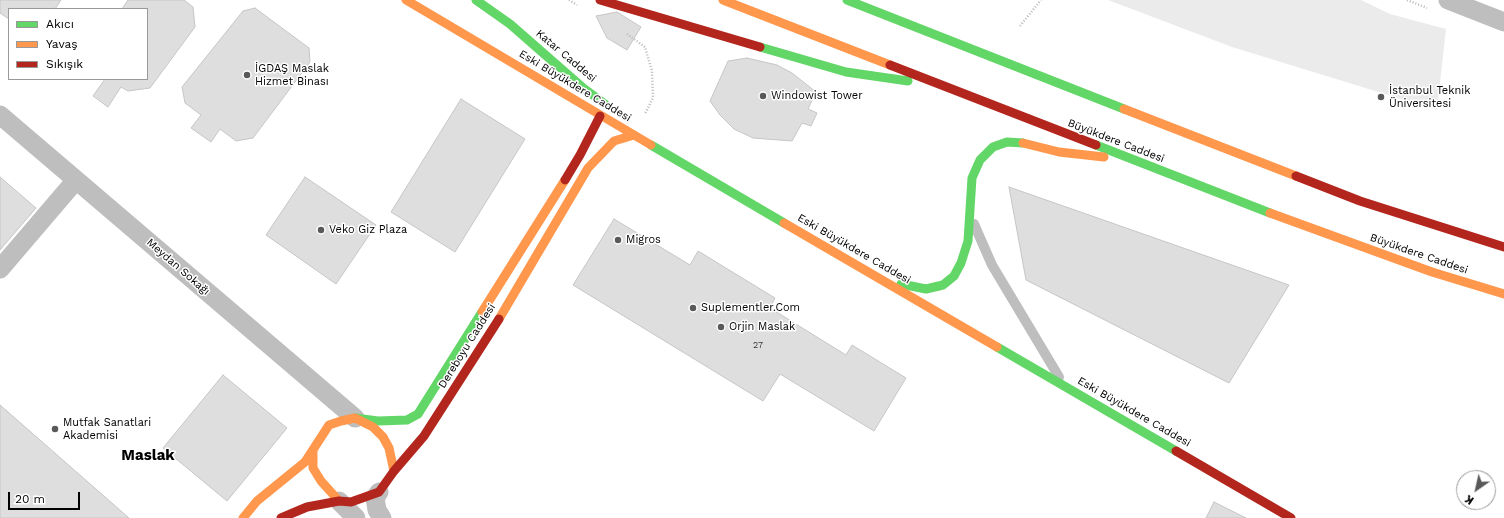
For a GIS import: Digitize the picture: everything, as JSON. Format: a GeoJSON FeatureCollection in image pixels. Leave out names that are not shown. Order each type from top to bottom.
{"type":"FeatureCollection","features":[{"type":"Feature","properties":{"kind":"main road","name":"Eski Büyükdere Caddesi"},"geometry":{"type":"LineString","coordinates":[[406,0],[600,116],[1291,518]]}},
{"type":"Feature","properties":{"kind":"main road","name":"Katar Caddesi"},"geometry":{"type":"LineString","coordinates":[[476,0],[526,39],[582,86],[616,111],[634,135]]}},
{"type":"Feature","properties":{"kind":"main road"},"geometry":{"type":"LineString","coordinates":[[600,0],[846,72],[942,86]]}},
{"type":"Feature","properties":{"kind":"main road","name":"Büyükdere Caddesi"},"geometry":{"type":"LineString","coordinates":[[723,0],[1120,156],[1321,233],[1432,272],[1504,294]]}},
{"type":"Feature","properties":{"kind":"main road"},"geometry":{"type":"LineString","coordinates":[[847,0],[1360,201],[1504,247]]}},
{"type":"Feature","properties":{"kind":"main road","name":"Dereboyu Caddesi"},"geometry":{"type":"LineString","coordinates":[[355,418],[378,421],[407,420],[418,414],[580,155],[600,116]]}},
{"type":"Feature","properties":{"kind":"main road","name":"Dereboyu Caddesi"},"geometry":{"type":"LineString","coordinates":[[379,492],[394,471],[424,436],[463,377],[531,267],[588,168],[614,141],[626,136],[634,135]]}},
{"type":"Feature","properties":{"kind":"main road"},"geometry":{"type":"LineString","coordinates":[[886,281],[926,289],[943,285],[954,276],[961,263],[968,241],[972,178],[980,160],[993,147],[1006,142],[1027,143],[1059,152],[1097,158],[1120,156]]}},
{"type":"Feature","properties":{"kind":"main road"},"geometry":{"type":"LineString","coordinates":[[1483,241],[1504,241]]}},
{"type":"Feature","properties":{"kind":"main road"},"geometry":{"type":"LineString","coordinates":[[243,518],[257,501],[274,485],[293,472],[313,452],[319,438],[329,425],[355,418],[373,427],[383,437],[389,448],[394,471]]}},
{"type":"Feature","properties":{"kind":"main road"},"geometry":{"type":"LineString","coordinates":[[313,452],[314,468],[320,481],[339,501]]}},
{"type":"Feature","properties":{"kind":"main road"},"geometry":{"type":"LineString","coordinates":[[281,518],[307,507],[339,501],[351,502],[379,492]]}},
{"type":"Feature","properties":{"kind":"street"},"geometry":{"type":"LineString","coordinates":[[1448,0],[1504,22]]}},
{"type":"Feature","properties":{"kind":"street","name":"Meydan Sokağı"},"geometry":{"type":"LineString","coordinates":[[0,115],[355,418]]}},
{"type":"Feature","properties":{"kind":"street"},"geometry":{"type":"LineString","coordinates":[[0,269],[76,180]]}},
{"type":"Feature","properties":{"kind":"street"},"geometry":{"type":"LineString","coordinates":[[379,492],[375,498],[377,510],[382,518]]}},
{"type":"Feature","properties":{"kind":"street"},"geometry":{"type":"LineString","coordinates":[[339,501],[356,518]]}},
{"type":"Feature","properties":{"kind":"lane"},"geometry":{"type":"LineString","coordinates":[[970,215],[992,265],[1063,384]]}},
{"type":"Feature","properties":{"kind":"path"},"geometry":{"type":"LineString","coordinates":[[1020,26],[1041,0]]}},
{"type":"Feature","properties":{"kind":"path"},"geometry":{"type":"LineString","coordinates":[[634,38],[645,47],[652,71],[653,98],[634,135]]}},
{"type":"Feature","properties":{"kind":"shaded area"},"geometry":{"type":"Polygon","coordinates":[[[1108,0],[1361,0],[1390,14],[1446,29],[1437,110],[1232,47],[1108,0]]]}},
{"type":"Feature","properties":{"kind":"building"},"geometry":{"type":"Polygon","coordinates":[[[0,0],[61,0],[56,8],[8,8],[8,18],[0,13],[0,0]]]}},
{"type":"Feature","properties":{"kind":"building"},"geometry":{"type":"Polygon","coordinates":[[[128,0],[184,0],[193,7],[195,27],[150,88],[128,91],[121,87],[108,107],[93,96],[104,80],[148,80],[148,8],[123,8],[128,0]]]}},
{"type":"Feature","properties":{"kind":"building","name":"İGDAŞ Maslak Hizmet Binası"},"geometry":{"type":"Polygon","coordinates":[[[255,8],[309,48],[310,62],[253,138],[236,141],[220,129],[211,142],[191,128],[201,115],[185,103],[182,87],[243,11],[255,8]]]}},
{"type":"Feature","properties":{"kind":"building"},"geometry":{"type":"Polygon","coordinates":[[[617,12],[641,27],[627,50],[607,38],[596,16],[617,12]]]}},
{"type":"Feature","properties":{"kind":"building","name":"Windowist Tower"},"geometry":{"type":"Polygon","coordinates":[[[747,58],[777,65],[792,73],[816,92],[808,109],[817,113],[811,126],[802,123],[792,141],[753,138],[734,129],[720,115],[710,101],[728,61],[747,58]]]}},
{"type":"Feature","properties":{"kind":"building"},"geometry":{"type":"Polygon","coordinates":[[[461,99],[525,139],[455,252],[391,212],[461,99]]]}},
{"type":"Feature","properties":{"kind":"building"},"geometry":{"type":"Polygon","coordinates":[[[0,177],[36,208],[0,250],[0,177]]]}},
{"type":"Feature","properties":{"kind":"building","name":"Veko Giz Plaza"},"geometry":{"type":"Polygon","coordinates":[[[305,177],[376,225],[336,284],[266,235],[305,177]]]}},
{"type":"Feature","properties":{"kind":"building"},"geometry":{"type":"Polygon","coordinates":[[[1009,187],[1289,285],[1229,383],[1026,280],[1009,187]]]}},
{"type":"Feature","properties":{"kind":"building","name":"Orjin Maslak"},"geometry":{"type":"Polygon","coordinates":[[[614,219],[690,265],[698,251],[775,298],[770,308],[846,355],[852,345],[906,378],[874,431],[780,374],[763,401],[573,285],[614,219]]]}},
{"type":"Feature","properties":{"kind":"building"},"geometry":{"type":"Polygon","coordinates":[[[223,375],[287,428],[227,501],[163,448],[223,375]]]}},
{"type":"Feature","properties":{"kind":"building"},"geometry":{"type":"Polygon","coordinates":[[[0,405],[129,518],[0,518],[0,405]]]}},
{"type":"Feature","properties":{"kind":"building"},"geometry":{"type":"Polygon","coordinates":[[[1214,502],[1246,518],[1206,518],[1214,502]]]}},
{"type":"Feature","properties":{"kind":"traffic: fast"},"geometry":{"type":"LineString","coordinates":[[476,0],[510,24],[582,87],[605,104]]}},
{"type":"Feature","properties":{"kind":"traffic: fast"},"geometry":{"type":"LineString","coordinates":[[847,0],[1124,109]]}},
{"type":"Feature","properties":{"kind":"traffic: fast"},"geometry":{"type":"LineString","coordinates":[[760,47],[846,72],[908,81]]}},
{"type":"Feature","properties":{"kind":"traffic: fast"},"geometry":{"type":"LineString","coordinates":[[901,284],[926,289],[943,285],[954,276],[961,263],[968,241],[972,178],[980,160],[993,147],[1007,142],[1023,143]]}},
{"type":"Feature","properties":{"kind":"traffic: fast"},"geometry":{"type":"LineString","coordinates":[[651,145],[784,223]]}},
{"type":"Feature","properties":{"kind":"traffic: fast"},"geometry":{"type":"LineString","coordinates":[[1096,145],[1270,213]]}},
{"type":"Feature","properties":{"kind":"traffic: fast"},"geometry":{"type":"LineString","coordinates":[[355,418],[378,421],[407,420],[418,414],[482,312]]}},
{"type":"Feature","properties":{"kind":"traffic: fast"},"geometry":{"type":"LineString","coordinates":[[997,347],[1176,451]]}},
{"type":"Feature","properties":{"kind":"traffic: slow"},"geometry":{"type":"LineString","coordinates":[[406,0],[651,145]]}},
{"type":"Feature","properties":{"kind":"traffic: slow"},"geometry":{"type":"LineString","coordinates":[[723,0],[890,65]]}},
{"type":"Feature","properties":{"kind":"traffic: slow"},"geometry":{"type":"LineString","coordinates":[[1124,109],[1296,176]]}},
{"type":"Feature","properties":{"kind":"traffic: slow"},"geometry":{"type":"LineString","coordinates":[[499,319],[588,168],[614,141],[634,135]]}},
{"type":"Feature","properties":{"kind":"traffic: slow"},"geometry":{"type":"LineString","coordinates":[[1023,143],[1059,152],[1104,157]]}},
{"type":"Feature","properties":{"kind":"traffic: slow"},"geometry":{"type":"LineString","coordinates":[[482,312],[565,180]]}},
{"type":"Feature","properties":{"kind":"traffic: slow"},"geometry":{"type":"LineString","coordinates":[[1270,213],[1432,272],[1504,294]]}},
{"type":"Feature","properties":{"kind":"traffic: slow"},"geometry":{"type":"LineString","coordinates":[[784,223],[997,347]]}},
{"type":"Feature","properties":{"kind":"traffic: slow"},"geometry":{"type":"LineString","coordinates":[[243,518],[257,501],[305,462],[329,425],[341,421],[355,418],[373,427],[383,437],[389,448],[394,471]]}},
{"type":"Feature","properties":{"kind":"traffic: slow"},"geometry":{"type":"LineString","coordinates":[[313,452],[313,468],[321,481],[339,501]]}},
{"type":"Feature","properties":{"kind":"traffic: jam"},"geometry":{"type":"LineString","coordinates":[[600,0],[760,47]]}},
{"type":"Feature","properties":{"kind":"traffic: jam"},"geometry":{"type":"LineString","coordinates":[[890,65],[1096,145]]}},
{"type":"Feature","properties":{"kind":"traffic: jam"},"geometry":{"type":"LineString","coordinates":[[565,180],[600,116]]}},
{"type":"Feature","properties":{"kind":"traffic: jam"},"geometry":{"type":"LineString","coordinates":[[1296,176],[1360,201],[1504,247]]}},
{"type":"Feature","properties":{"kind":"traffic: jam"},"geometry":{"type":"LineString","coordinates":[[281,518],[307,507],[339,501],[351,502],[379,492],[394,471],[424,436],[499,319]]}},
{"type":"Feature","properties":{"kind":"traffic: jam"},"geometry":{"type":"LineString","coordinates":[[1176,451],[1291,518]]}},
{"type":"Feature","properties":{"kind":"place","name":"İGDAŞ Maslak Hizmet Binası"},"geometry":{"type":"Point","coordinates":[247,75]}},
{"type":"Feature","properties":{"kind":"place","name":"Windowist Tower"},"geometry":{"type":"Point","coordinates":[763,96]}},
{"type":"Feature","properties":{"kind":"place","name":"İstanbul Teknik Üniversitesi"},"geometry":{"type":"Point","coordinates":[1381,97]}},
{"type":"Feature","properties":{"kind":"place","name":"Veko Giz Plaza"},"geometry":{"type":"Point","coordinates":[321,230]}},
{"type":"Feature","properties":{"kind":"place","name":"Migros"},"geometry":{"type":"Point","coordinates":[618,240]}},
{"type":"Feature","properties":{"kind":"place","name":"Suplementler.Com"},"geometry":{"type":"Point","coordinates":[693,308]}},
{"type":"Feature","properties":{"kind":"place","name":"Orjin Maslak"},"geometry":{"type":"Point","coordinates":[721,327]}},
{"type":"Feature","properties":{"kind":"place","name":"Mutfak Sanatlari Akademisi"},"geometry":{"type":"Point","coordinates":[55,429]}},
{"type":"Feature","properties":{"kind":"district","name":"Maslak"},"geometry":{"type":"Point","coordinates":[148,456]}}]}
